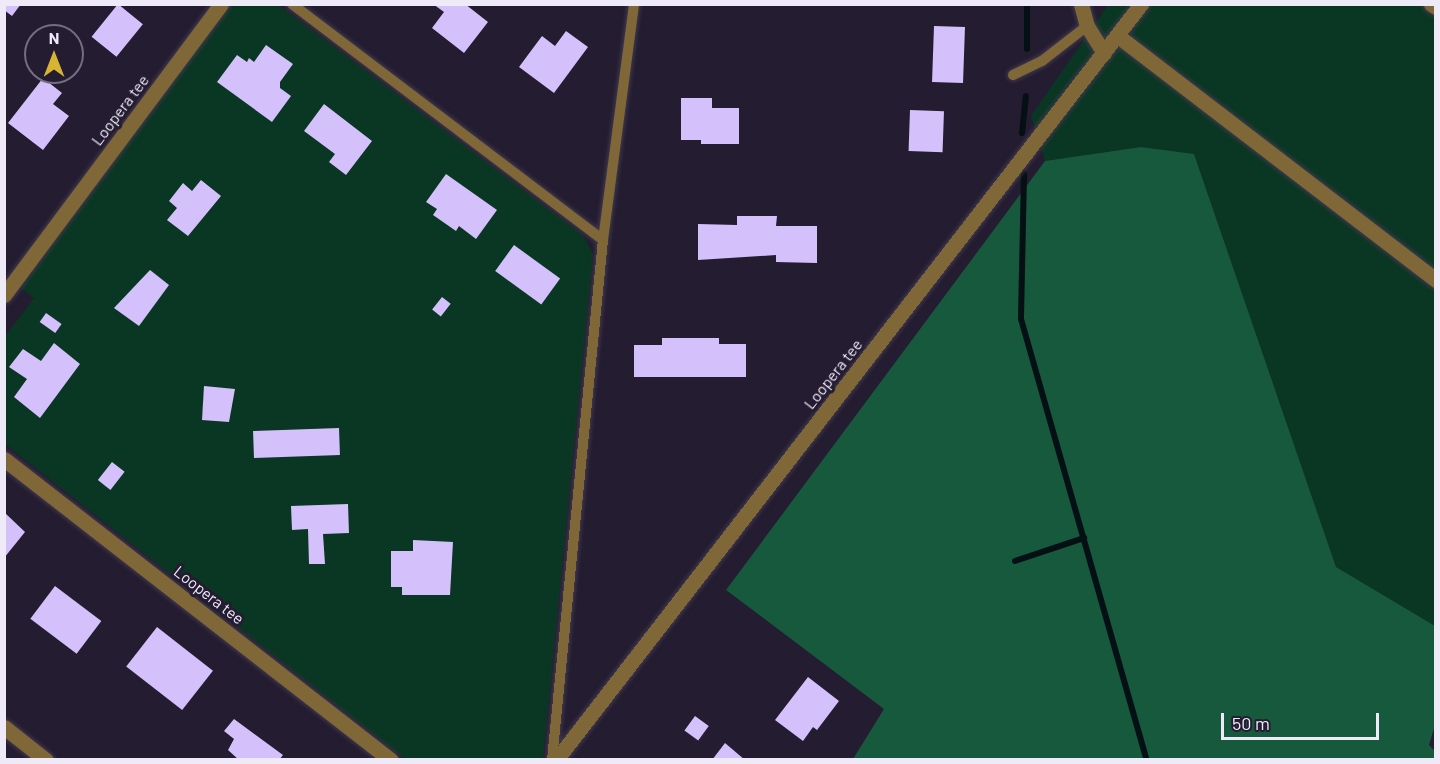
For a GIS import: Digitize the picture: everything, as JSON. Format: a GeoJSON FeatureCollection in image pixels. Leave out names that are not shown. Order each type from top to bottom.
{"type":"FeatureCollection","features":[{"type":"Feature","properties":{"kind":"street","name":"Loopera tee"},"geometry":{"type":"LineString","coordinates":[[4,295],[221,4]]}},
{"type":"Feature","properties":{"kind":"street"},"geometry":{"type":"LineString","coordinates":[[1081,4],[1087,26],[1104,53]]}},
{"type":"Feature","properties":{"kind":"street","name":"Loopera tee"},"geometry":{"type":"LineString","coordinates":[[554,759],[1141,4]]}},
{"type":"Feature","properties":{"kind":"street"},"geometry":{"type":"LineString","coordinates":[[1431,4],[1436,7]]}},
{"type":"Feature","properties":{"kind":"street"},"geometry":{"type":"LineString","coordinates":[[1118,36],[1436,280]]}},
{"type":"Feature","properties":{"kind":"street","name":"Loopera tee"},"geometry":{"type":"LineString","coordinates":[[4,459],[391,759]]}},
{"type":"Feature","properties":{"kind":"street"},"geometry":{"type":"LineString","coordinates":[[4,727],[46,759]]}},
{"type":"Feature","properties":{"kind":"lane"},"geometry":{"type":"LineString","coordinates":[[292,4],[603,240]]}},
{"type":"Feature","properties":{"kind":"lane"},"geometry":{"type":"LineString","coordinates":[[554,759],[603,240],[634,4]]}},
{"type":"Feature","properties":{"kind":"lane"},"geometry":{"type":"LineString","coordinates":[[1013,75],[1042,61],[1087,26]]}},
{"type":"Feature","properties":{"kind":"green space"},"geometry":{"type":"Polygon","coordinates":[[[230,5],[279,5],[583,235],[593,254],[543,759],[405,759],[5,444],[4,338],[34,298],[21,288],[230,5]]]}},
{"type":"Feature","properties":{"kind":"green space"},"geometry":{"type":"Polygon","coordinates":[[[1108,5],[1435,5],[1435,626],[1336,567],[1194,154],[1141,147],[1045,161],[1031,116],[1108,5]]]}},
{"type":"Feature","properties":{"kind":"green space"},"geometry":{"type":"Polygon","coordinates":[[[1141,147],[1194,154],[1336,567],[1435,626],[1435,725],[1429,745],[1435,751],[1435,759],[853,759],[884,709],[726,590],[1045,161],[1141,147]]]}},
{"type":"Feature","properties":{"kind":"building"},"geometry":{"type":"Polygon","coordinates":[[[4,4],[21,4],[12,16],[4,10],[4,4]]]}},
{"type":"Feature","properties":{"kind":"building"},"geometry":{"type":"Polygon","coordinates":[[[118,4],[143,24],[116,57],[92,37],[118,4]]]}},
{"type":"Feature","properties":{"kind":"building"},"geometry":{"type":"Polygon","coordinates":[[[433,4],[465,4],[488,22],[464,53],[432,28],[444,12],[433,4]]]}},
{"type":"Feature","properties":{"kind":"building"},"geometry":{"type":"Polygon","coordinates":[[[934,26],[965,27],[963,83],[932,82],[934,26]]]}},
{"type":"Feature","properties":{"kind":"building"},"geometry":{"type":"Polygon","coordinates":[[[566,31],[588,47],[554,93],[519,67],[542,36],[555,46],[566,31]]]}},
{"type":"Feature","properties":{"kind":"building"},"geometry":{"type":"Polygon","coordinates":[[[266,45],[293,64],[280,82],[280,88],[291,96],[272,122],[217,82],[237,55],[247,62],[249,58],[254,62],[266,45]]]}},
{"type":"Feature","properties":{"kind":"building"},"geometry":{"type":"Polygon","coordinates":[[[38,84],[51,84],[62,93],[53,104],[69,116],[43,150],[8,123],[38,84]]]}},
{"type":"Feature","properties":{"kind":"building"},"geometry":{"type":"Polygon","coordinates":[[[681,98],[712,98],[712,108],[739,108],[739,144],[701,144],[701,140],[681,140],[681,98]]]}},
{"type":"Feature","properties":{"kind":"building"},"geometry":{"type":"Polygon","coordinates":[[[324,104],[372,141],[346,175],[329,162],[335,154],[304,131],[324,104]]]}},
{"type":"Feature","properties":{"kind":"building"},"geometry":{"type":"Polygon","coordinates":[[[910,110],[944,111],[943,152],[909,151],[910,110]]]}},
{"type":"Feature","properties":{"kind":"building"},"geometry":{"type":"Polygon","coordinates":[[[446,174],[497,210],[476,239],[459,226],[456,231],[433,215],[437,209],[426,202],[446,174]]]}},
{"type":"Feature","properties":{"kind":"building"},"geometry":{"type":"Polygon","coordinates":[[[201,180],[221,196],[188,236],[167,220],[177,208],[169,201],[183,183],[192,191],[201,180]]]}},
{"type":"Feature","properties":{"kind":"building"},"geometry":{"type":"Polygon","coordinates":[[[737,216],[777,216],[776,226],[817,226],[817,263],[776,262],[776,255],[698,260],[698,224],[737,225],[737,216]]]}},
{"type":"Feature","properties":{"kind":"building"},"geometry":{"type":"Polygon","coordinates":[[[514,245],[560,279],[541,304],[495,271],[514,245]]]}},
{"type":"Feature","properties":{"kind":"building"},"geometry":{"type":"Polygon","coordinates":[[[150,270],[169,285],[139,326],[114,308],[150,270]]]}},
{"type":"Feature","properties":{"kind":"building"},"geometry":{"type":"Polygon","coordinates":[[[442,297],[451,304],[441,316],[432,310],[442,297]]]}},
{"type":"Feature","properties":{"kind":"building"},"geometry":{"type":"Polygon","coordinates":[[[46,313],[62,324],[55,333],[40,322],[46,313]]]}},
{"type":"Feature","properties":{"kind":"building"},"geometry":{"type":"Polygon","coordinates":[[[662,338],[719,338],[719,344],[746,344],[746,377],[634,377],[634,345],[662,345],[662,338]]]}},
{"type":"Feature","properties":{"kind":"building"},"geometry":{"type":"Polygon","coordinates":[[[54,343],[80,364],[40,418],[14,397],[27,379],[9,367],[23,349],[41,361],[54,343]]]}},
{"type":"Feature","properties":{"kind":"building"},"geometry":{"type":"Polygon","coordinates":[[[204,386],[235,389],[229,422],[202,420],[204,386]]]}},
{"type":"Feature","properties":{"kind":"building"},"geometry":{"type":"Polygon","coordinates":[[[339,428],[340,455],[254,458],[253,431],[339,428]]]}},
{"type":"Feature","properties":{"kind":"building"},"geometry":{"type":"Polygon","coordinates":[[[112,462],[125,472],[110,490],[98,480],[112,462]]]}},
{"type":"Feature","properties":{"kind":"building"},"geometry":{"type":"Polygon","coordinates":[[[348,504],[349,533],[323,534],[325,564],[309,564],[308,529],[292,530],[291,506],[348,504]]]}},
{"type":"Feature","properties":{"kind":"building"},"geometry":{"type":"Polygon","coordinates":[[[4,512],[25,532],[4,558],[4,512]]]}},
{"type":"Feature","properties":{"kind":"building"},"geometry":{"type":"Polygon","coordinates":[[[413,540],[453,542],[450,595],[402,595],[402,587],[391,587],[391,551],[413,551],[413,540]]]}},
{"type":"Feature","properties":{"kind":"building"},"geometry":{"type":"Polygon","coordinates":[[[55,586],[101,621],[77,654],[30,619],[55,586]]]}},
{"type":"Feature","properties":{"kind":"building"},"geometry":{"type":"Polygon","coordinates":[[[157,627],[213,671],[182,710],[126,666],[157,627]]]}},
{"type":"Feature","properties":{"kind":"building"},"geometry":{"type":"Polygon","coordinates":[[[808,677],[839,701],[817,730],[813,727],[803,741],[775,720],[808,677]]]}},
{"type":"Feature","properties":{"kind":"building"},"geometry":{"type":"Polygon","coordinates":[[[695,716],[709,726],[698,741],[684,731],[695,716]]]}},
{"type":"Feature","properties":{"kind":"building"},"geometry":{"type":"Polygon","coordinates":[[[234,719],[283,755],[279,760],[239,760],[228,750],[234,739],[224,731],[234,719]]]}},
{"type":"Feature","properties":{"kind":"building"},"geometry":{"type":"Polygon","coordinates":[[[725,743],[745,760],[712,760],[725,743]]]}},
{"type":"Feature","properties":{"kind":"waterway"},"geometry":{"type":"LineString","coordinates":[[1027,4],[1027,49]]}},
{"type":"Feature","properties":{"kind":"waterway"},"geometry":{"type":"LineString","coordinates":[[1022,133],[1026,96]]}},
{"type":"Feature","properties":{"kind":"waterway"},"geometry":{"type":"LineString","coordinates":[[1024,174],[1021,319],[1147,760]]}},
{"type":"Feature","properties":{"kind":"waterway"},"geometry":{"type":"LineString","coordinates":[[1015,561],[1084,538]]}}]}
